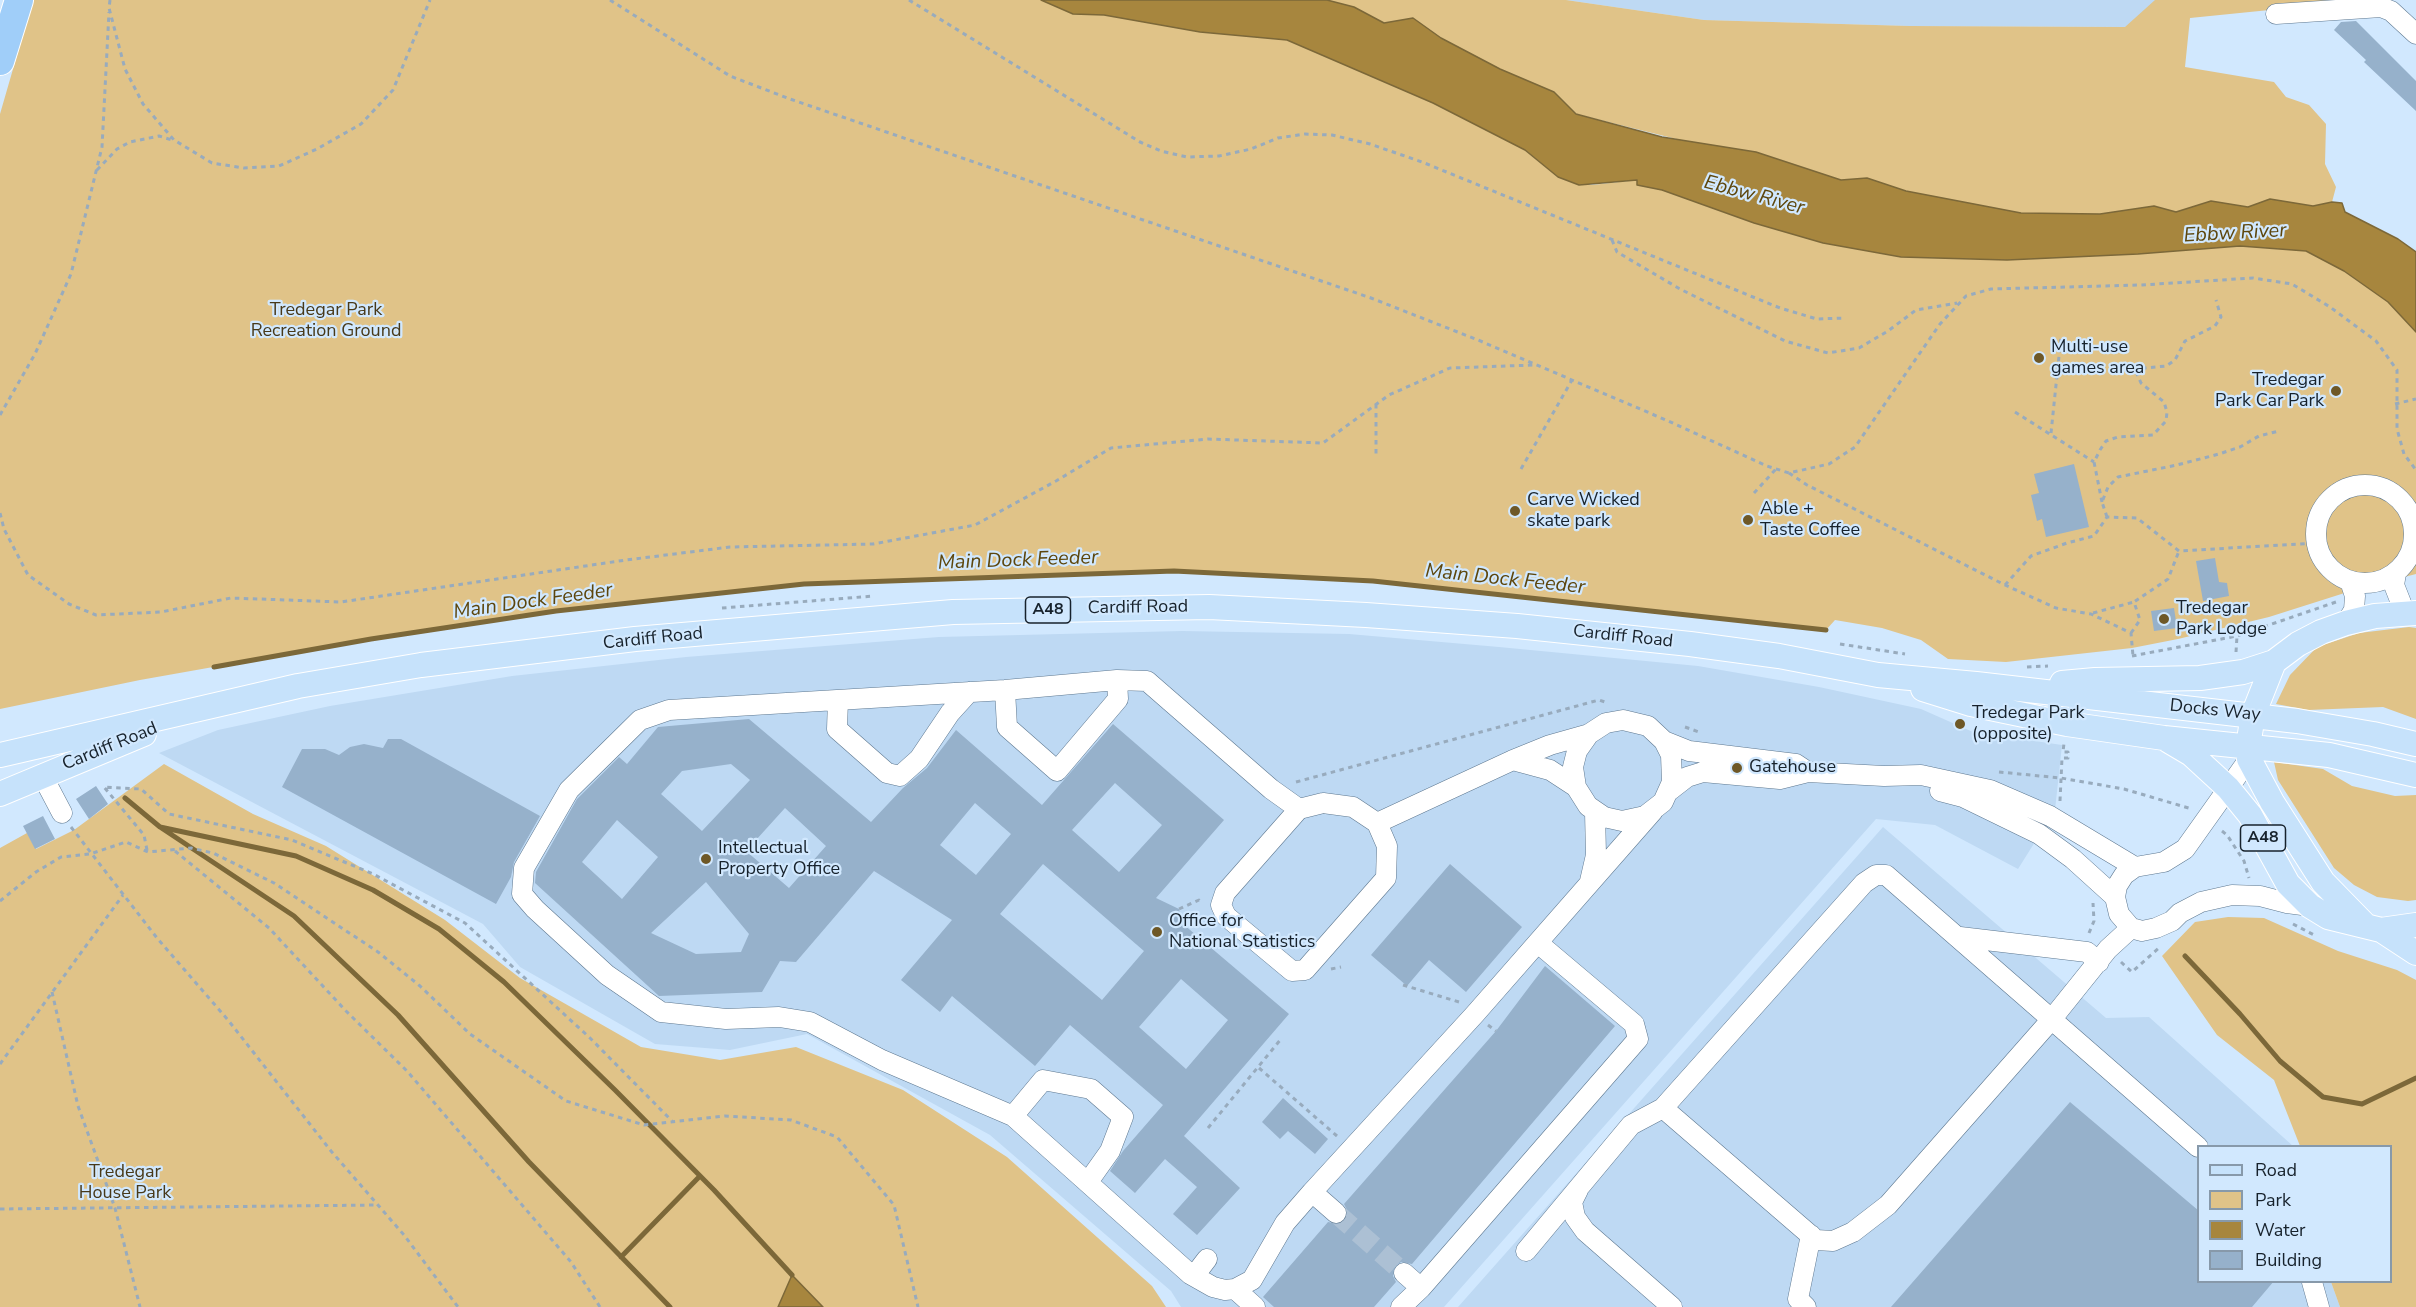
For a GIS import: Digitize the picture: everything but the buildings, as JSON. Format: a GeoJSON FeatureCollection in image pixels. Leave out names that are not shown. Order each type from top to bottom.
{"type":"FeatureCollection","features":[{"type":"Feature","properties":{"kind":"highway"},"geometry":{"type":"LineString","coordinates":[[0,61],[19,0]]}},
{"type":"Feature","properties":{"kind":"main road","name":"Cardiff Road"},"geometry":{"type":"LineString","coordinates":[[0,755],[298,686],[421,665],[635,639],[953,612],[1209,607],[1366,615],[1517,626],[1779,656],[1878,675],[2012,688]]}},
{"type":"Feature","properties":{"kind":"main road"},"geometry":{"type":"LineString","coordinates":[[2411,613],[2376,616],[2346,623],[2298,644],[2274,662],[2253,715],[2249,753],[2272,802],[2323,882],[2373,927],[2416,953]]}},
{"type":"Feature","properties":{"kind":"main road","name":"A48"},"geometry":{"type":"LineString","coordinates":[[2012,688],[2095,680],[2200,678],[2243,672],[2274,662]]}},
{"type":"Feature","properties":{"kind":"main road","name":"Cardiff Road"},"geometry":{"type":"LineString","coordinates":[[1878,675],[1971,704],[2067,724],[2164,738]]}},
{"type":"Feature","properties":{"kind":"main road","name":"Docks Way"},"geometry":{"type":"LineString","coordinates":[[2012,688],[2253,715],[2362,732],[2416,744]]}},
{"type":"Feature","properties":{"kind":"main road","name":"Cardiff Road"},"geometry":{"type":"LineString","coordinates":[[0,794],[221,703]]}},
{"type":"Feature","properties":{"kind":"main road","name":"A48"},"geometry":{"type":"LineString","coordinates":[[2164,738],[2191,754],[2228,788],[2250,815],[2288,884],[2310,906],[2328,917],[2373,927]]}},
{"type":"Feature","properties":{"kind":"main road","name":"Docks Way"},"geometry":{"type":"LineString","coordinates":[[2164,738],[2249,753],[2329,755],[2416,775]]}},
{"type":"Feature","properties":{"kind":"main road"},"geometry":{"type":"LineString","coordinates":[[2373,927],[2416,925]]}},
{"type":"Feature","properties":{"kind":"street"},"geometry":{"type":"LineString","coordinates":[[2276,14],[2381,8],[2391,11],[2416,34]]}},
{"type":"Feature","properties":{"kind":"street"},"geometry":{"type":"LineString","coordinates":[[2396,573],[2374,582],[2350,581],[2327,565],[2316,543],[2316,526],[2323,508],[2342,490],[2368,484],[2384,488],[2401,500],[2410,514],[2414,524],[2414,542],[2411,553],[2396,573],[2394,585],[2411,613]]}},
{"type":"Feature","properties":{"kind":"street"},"geometry":{"type":"LineString","coordinates":[[2346,623],[2354,610],[2355,596],[2350,581]]}},
{"type":"Feature","properties":{"kind":"street"},"geometry":{"type":"LineString","coordinates":[[1005,690],[1007,727],[1057,771],[1118,699],[1117,680]]}},
{"type":"Feature","properties":{"kind":"street"},"geometry":{"type":"LineString","coordinates":[[1299,809],[1271,789],[1147,681],[1117,680],[1005,690],[669,710],[640,720],[569,790],[524,868],[514,890],[607,975],[661,1012],[726,1019],[779,1017],[810,1022],[882,1060],[1013,1116],[1194,1276],[1213,1287],[1225,1290],[1235,1289],[1252,1280],[1285,1223],[1663,801],[1672,782],[1673,764],[1664,741]]}},
{"type":"Feature","properties":{"kind":"street"},"geometry":{"type":"LineString","coordinates":[[838,700],[837,729],[887,772],[900,776],[919,759],[950,713],[969,692]]}},
{"type":"Feature","properties":{"kind":"street"},"geometry":{"type":"LineString","coordinates":[[1653,811],[1639,818],[1622,821],[1595,812],[1581,796],[1573,775],[1575,759],[1582,741],[1589,734],[1606,723],[1631,721],[1648,726],[1664,741],[1689,751],[1796,764],[1808,772]]}},
{"type":"Feature","properties":{"kind":"street"},"geometry":{"type":"LineString","coordinates":[[1377,823],[1514,760],[1550,745],[1589,734]]}},
{"type":"Feature","properties":{"kind":"street"},"geometry":{"type":"LineString","coordinates":[[2249,753],[2228,788],[2185,849],[2164,862],[2135,867],[2124,875],[2117,886],[2115,897],[2118,914],[2131,928],[2142,931],[2156,928],[2201,902],[2232,895],[2310,906]]}},
{"type":"Feature","properties":{"kind":"street"},"geometry":{"type":"LineString","coordinates":[[1514,760],[1550,770],[1576,787]]}},
{"type":"Feature","properties":{"kind":"street"},"geometry":{"type":"LineString","coordinates":[[1669,791],[1687,777],[1703,772],[1780,779],[1808,772],[1884,776],[1921,775],[1990,790],[2057,819],[2135,867]]}},
{"type":"Feature","properties":{"kind":"street"},"geometry":{"type":"LineString","coordinates":[[42,775],[62,813]]}},
{"type":"Feature","properties":{"kind":"street"},"geometry":{"type":"LineString","coordinates":[[1884,776],[1963,797],[2039,834],[2073,859],[2115,897]]}},
{"type":"Feature","properties":{"kind":"street"},"geometry":{"type":"LineString","coordinates":[[1323,803],[1353,807],[1377,823],[1387,846],[1386,879],[1305,970],[1292,971],[1226,916],[1221,905],[1225,893],[1299,809],[1323,803]]}},
{"type":"Feature","properties":{"kind":"street"},"geometry":{"type":"LineString","coordinates":[[1589,884],[1596,855],[1595,812]]}},
{"type":"Feature","properties":{"kind":"street"},"geometry":{"type":"LineString","coordinates":[[1526,1251],[1631,1125],[1663,1108],[1864,883],[1876,875],[1886,875],[1960,937],[2051,1020],[2197,1145]]}},
{"type":"Feature","properties":{"kind":"street"},"geometry":{"type":"LineString","coordinates":[[1663,1108],[1816,1240],[1833,1242],[1853,1232],[1888,1205],[2051,1020],[2108,950],[2131,928]]}},
{"type":"Feature","properties":{"kind":"street"},"geometry":{"type":"LineString","coordinates":[[1960,937],[2087,952],[2099,962]]}},
{"type":"Feature","properties":{"kind":"street"},"geometry":{"type":"LineString","coordinates":[[1401,1307],[1421,1288],[1638,1039],[1634,1024],[1538,943]]}},
{"type":"Feature","properties":{"kind":"street"},"geometry":{"type":"LineString","coordinates":[[1013,1116],[1043,1080],[1091,1089],[1123,1117],[1110,1151],[1088,1182]]}},
{"type":"Feature","properties":{"kind":"street"},"geometry":{"type":"LineString","coordinates":[[1579,1187],[1572,1202],[1575,1217],[1585,1231],[1672,1307]]}},
{"type":"Feature","properties":{"kind":"street"},"geometry":{"type":"LineString","coordinates":[[1312,1192],[1336,1213]]}},
{"type":"Feature","properties":{"kind":"street"},"geometry":{"type":"LineString","coordinates":[[1806,1307],[1798,1299],[1811,1235]]}},
{"type":"Feature","properties":{"kind":"street"},"geometry":{"type":"LineString","coordinates":[[1194,1276],[1207,1259]]}},
{"type":"Feature","properties":{"kind":"street"},"geometry":{"type":"LineString","coordinates":[[1404,1272],[1421,1288]]}},
{"type":"Feature","properties":{"kind":"street"},"geometry":{"type":"LineString","coordinates":[[2313,1283],[2319,1307]]}},
{"type":"Feature","properties":{"kind":"street"},"geometry":{"type":"LineString","coordinates":[[1235,1289],[1255,1307]]}},
{"type":"Feature","properties":{"kind":"path"},"geometry":{"type":"LineString","coordinates":[[0,415],[35,354],[71,274],[102,147],[110,0]]}},
{"type":"Feature","properties":{"kind":"path"},"geometry":{"type":"LineString","coordinates":[[97,171],[117,149],[130,142],[159,136],[174,140],[212,163],[244,168],[279,166],[317,148],[361,124],[393,90],[430,0]]}},
{"type":"Feature","properties":{"kind":"path"},"geometry":{"type":"LineString","coordinates":[[610,0],[730,76],[790,99],[1371,298],[1536,364],[1789,473],[1807,485],[2005,585],[2055,608],[2091,614],[2131,633]]}},
{"type":"Feature","properties":{"kind":"path"},"geometry":{"type":"LineString","coordinates":[[909,0],[1140,142],[1161,151],[1187,157],[1219,156],[1251,149],[1278,138],[1305,134],[1332,135],[1370,144],[1422,162],[1780,308],[1817,319],[1845,318]]}},
{"type":"Feature","properties":{"kind":"path"},"geometry":{"type":"LineString","coordinates":[[110,8],[125,69],[143,104],[174,140]]}},
{"type":"Feature","properties":{"kind":"path"},"geometry":{"type":"LineString","coordinates":[[1611,238],[1617,252],[1680,289],[1785,341],[1828,353],[1859,348],[1888,331],[1916,310],[1958,303]]}},
{"type":"Feature","properties":{"kind":"path"},"geometry":{"type":"LineString","coordinates":[[1789,473],[1829,464],[1855,447],[1933,333],[1958,303],[1977,291],[2253,278],[2292,284],[2330,307],[2376,340],[2397,370],[2395,404],[2397,429],[2404,454],[2416,470]]}},
{"type":"Feature","properties":{"kind":"path"},"geometry":{"type":"LineString","coordinates":[[2107,517],[2094,462],[2106,441],[2118,436],[2132,438],[2153,435],[2166,421],[2167,412],[2164,402],[2142,383],[2138,374],[2145,368],[2166,366],[2175,360],[2185,341],[2215,326],[2221,317],[2216,300]]}},
{"type":"Feature","properties":{"kind":"path"},"geometry":{"type":"LineString","coordinates":[[2051,433],[2061,337]]}},
{"type":"Feature","properties":{"kind":"path"},"geometry":{"type":"LineString","coordinates":[[0,513],[4,529],[28,575],[69,604],[96,615],[161,612],[231,598],[341,602],[730,547],[873,544],[975,525],[1111,448],[1208,439],[1323,443],[1389,394],[1450,368],[1536,364]]}},
{"type":"Feature","properties":{"kind":"path"},"geometry":{"type":"LineString","coordinates":[[1521,469],[1572,380]]}},
{"type":"Feature","properties":{"kind":"path"},"geometry":{"type":"LineString","coordinates":[[2395,404],[2416,399]]}},
{"type":"Feature","properties":{"kind":"path"},"geometry":{"type":"LineString","coordinates":[[1376,404],[1376,454]]}},
{"type":"Feature","properties":{"kind":"path"},"geometry":{"type":"LineString","coordinates":[[2015,412],[2094,462]]}},
{"type":"Feature","properties":{"kind":"path"},"geometry":{"type":"LineString","coordinates":[[2102,502],[2108,487],[2118,477],[2184,465],[2240,447],[2259,436],[2279,430]]}},
{"type":"Feature","properties":{"kind":"path"},"geometry":{"type":"LineString","coordinates":[[1754,492],[1776,469]]}},
{"type":"Feature","properties":{"kind":"path"},"geometry":{"type":"LineString","coordinates":[[2005,585],[2031,556],[2094,536],[2107,517]]}},
{"type":"Feature","properties":{"kind":"path"},"geometry":{"type":"LineString","coordinates":[[2107,517],[2137,518],[2179,551],[2316,543]]}},
{"type":"Feature","properties":{"kind":"path"},"geometry":{"type":"LineString","coordinates":[[2091,614],[2133,602],[2168,579],[2179,551]]}},
{"type":"Feature","properties":{"kind":"path"},"geometry":{"type":"LineString","coordinates":[[2133,602],[2139,620],[2131,633],[2133,656]]}},
{"type":"Feature","properties":{"kind":"path"},"geometry":{"type":"LineString","coordinates":[[2065,740],[2063,752],[2068,752],[2068,758],[2062,758],[2061,778],[2124,789],[2189,807],[2227,835],[2244,861],[2249,874],[2250,896]]}},
{"type":"Feature","properties":{"kind":"path"},"geometry":{"type":"LineString","coordinates":[[148,852],[144,835],[104,788],[141,789],[169,813],[292,840],[373,874],[465,923],[590,1038],[672,1121]]}},
{"type":"Feature","properties":{"kind":"path"},"geometry":{"type":"LineString","coordinates":[[62,813],[90,854],[378,1205],[458,1307]]}},
{"type":"Feature","properties":{"kind":"path"},"geometry":{"type":"LineString","coordinates":[[0,902],[36,872],[61,857],[90,854],[126,842],[148,852],[191,848],[213,853],[274,883],[378,952],[420,986],[470,1034],[566,1101],[644,1125],[725,1116],[791,1120],[837,1137],[894,1205],[918,1307]]}},
{"type":"Feature","properties":{"kind":"path"},"geometry":{"type":"LineString","coordinates":[[173,850],[269,928],[346,1011],[407,1071],[572,1262],[600,1307]]}},
{"type":"Feature","properties":{"kind":"path"},"geometry":{"type":"LineString","coordinates":[[0,1065],[123,895]]}},
{"type":"Feature","properties":{"kind":"path"},"geometry":{"type":"LineString","coordinates":[[1403,986],[1464,1003]]}},
{"type":"Feature","properties":{"kind":"path"},"geometry":{"type":"LineString","coordinates":[[52,992],[78,1106],[115,1208],[140,1307]]}},
{"type":"Feature","properties":{"kind":"path"},"geometry":{"type":"LineString","coordinates":[[1208,1128],[1281,1039]]}},
{"type":"Feature","properties":{"kind":"path"},"geometry":{"type":"LineString","coordinates":[[1259,1068],[1352,1149]]}},
{"type":"Feature","properties":{"kind":"path"},"geometry":{"type":"LineString","coordinates":[[0,1209],[378,1205]]}},
{"type":"Feature","properties":{"kind":"shaded area"},"geometry":{"type":"Polygon","coordinates":[[[1566,0],[2313,0],[2125,27],[1910,26],[1704,20],[1566,0]]]}},
{"type":"Feature","properties":{"kind":"shaded area"},"geometry":{"type":"Polygon","coordinates":[[[1182,631],[1349,634],[1499,647],[1698,666],[1819,687],[1921,709],[1973,732],[2062,745],[2055,810],[2018,869],[1935,825],[1876,819],[1444,1307],[1181,1307],[1171,1291],[990,1135],[807,1034],[730,1050],[655,1044],[520,967],[483,924],[159,753],[218,730],[330,706],[512,676],[686,657],[939,637],[1182,631]]]}},
{"type":"Feature","properties":{"kind":"shaded area"},"geometry":{"type":"Polygon","coordinates":[[[1883,827],[2106,1018],[2149,1017],[2292,1145],[2197,1145],[2197,1283],[2331,1283],[2340,1307],[1458,1307],[1883,827]]]}},
{"type":"Feature","properties":{"kind":"green space","name":"Tredegar Park Recreation Ground"},"geometry":{"type":"Polygon","coordinates":[[[33,0],[1041,0],[1073,14],[1104,15],[1200,32],[1287,40],[1433,103],[1525,150],[1558,177],[1579,185],[1637,180],[1638,185],[1662,190],[1754,223],[1823,243],[1901,257],[2007,260],[2138,254],[2240,246],[2306,251],[2344,271],[2388,302],[2416,332],[2416,574],[2354,590],[2269,617],[2178,639],[2132,648],[2006,662],[1948,659],[1921,640],[1882,628],[1835,620],[1826,630],[1373,581],[1174,571],[804,584],[556,611],[371,639],[140,680],[0,709],[0,114],[33,0]]]}},
{"type":"Feature","properties":{"kind":"green space"},"geometry":{"type":"Polygon","coordinates":[[[1327,0],[1566,0],[1704,20],[1910,26],[2125,27],[2155,0],[2369,0],[2190,18],[2185,67],[2274,82],[2286,97],[2309,105],[2326,124],[2325,164],[2336,187],[2332,202],[2313,206],[2270,199],[2248,207],[2211,201],[2176,212],[2154,206],[2100,214],[2021,213],[1906,191],[1867,178],[1841,180],[1576,114],[1554,92],[1500,69],[1441,38],[1413,19],[1384,23],[1354,7],[1327,0]]]}},
{"type":"Feature","properties":{"kind":"green space"},"geometry":{"type":"Polygon","coordinates":[[[2416,628],[2416,719],[2383,707],[2308,710],[2276,704],[2290,675],[2317,647],[2359,633],[2416,628]]]}},
{"type":"Feature","properties":{"kind":"green space"},"geometry":{"type":"Polygon","coordinates":[[[2274,762],[2323,769],[2352,786],[2395,796],[2416,795],[2416,900],[2377,897],[2354,885],[2334,868],[2278,780],[2274,762]]]}},
{"type":"Feature","properties":{"kind":"green space","name":"Tredegar House Park"},"geometry":{"type":"Polygon","coordinates":[[[164,764],[253,814],[326,846],[445,920],[520,978],[641,1047],[720,1060],[796,1047],[903,1090],[1007,1157],[1152,1286],[1166,1307],[823,1307],[792,1276],[778,1307],[0,1307],[0,848],[27,833],[36,849],[74,830],[164,764]]]}},
{"type":"Feature","properties":{"kind":"green space"},"geometry":{"type":"Polygon","coordinates":[[[2228,917],[2264,918],[2338,951],[2397,970],[2416,980],[2416,1307],[2340,1307],[2331,1283],[2392,1283],[2392,1145],[2300,1145],[2274,1080],[2217,1035],[2162,956],[2195,922],[2228,917]]]}},
{"type":"Feature","properties":{"kind":"water","name":"Ebbw River"},"geometry":{"type":"Polygon","coordinates":[[[1041,0],[1327,0],[1354,7],[1384,23],[1413,18],[1441,38],[1500,69],[1554,92],[1576,114],[1662,137],[1756,152],[1841,180],[1867,178],[1906,191],[2021,213],[2100,214],[2154,206],[2176,212],[2211,201],[2248,207],[2270,199],[2313,206],[2332,202],[2342,203],[2345,212],[2398,239],[2416,252],[2416,332],[2388,302],[2344,271],[2306,251],[2240,246],[2138,254],[2007,260],[1901,257],[1823,243],[1754,223],[1662,190],[1637,185],[1637,180],[1579,185],[1558,177],[1525,150],[1433,103],[1287,40],[1200,32],[1104,15],[1073,14],[1041,0]]]}},
{"type":"Feature","properties":{"kind":"water"},"geometry":{"type":"Polygon","coordinates":[[[792,1275],[823,1307],[778,1307],[792,1275]]]}},
{"type":"Feature","properties":{"kind":"waterway","name":"Main Dock Feeder"},"geometry":{"type":"LineString","coordinates":[[214,667],[371,639],[556,611],[804,584],[1174,571],[1373,581],[1826,630]]}},
{"type":"Feature","properties":{"kind":"waterway"},"geometry":{"type":"LineString","coordinates":[[125,798],[160,827],[294,916],[398,1015],[529,1162],[670,1307]]}},
{"type":"Feature","properties":{"kind":"waterway"},"geometry":{"type":"LineString","coordinates":[[160,827],[296,856],[373,890],[439,929],[504,982],[615,1090],[714,1190],[792,1275]]}},
{"type":"Feature","properties":{"kind":"waterway"},"geometry":{"type":"LineString","coordinates":[[2185,956],[2240,1014],[2280,1061],[2323,1097],[2362,1104],[2416,1078]]}},
{"type":"Feature","properties":{"kind":"waterway"},"geometry":{"type":"LineString","coordinates":[[621,1257],[700,1176]]}},
{"type":"Feature","properties":{"kind":"tunnel"},"geometry":{"type":"LineString","coordinates":[[1336,1213],[1404,1273]]}},
{"type":"Feature","properties":{"kind":"place","name":"Multi-use games area"},"geometry":{"type":"Point","coordinates":[2039,358]}},
{"type":"Feature","properties":{"kind":"place","name":"Tredegar Park Car Park"},"geometry":{"type":"Point","coordinates":[2336,391]}},
{"type":"Feature","properties":{"kind":"place","name":"Carve Wicked skate park"},"geometry":{"type":"Point","coordinates":[1515,511]}},
{"type":"Feature","properties":{"kind":"place","name":"Able + Taste Coffee"},"geometry":{"type":"Point","coordinates":[1748,520]}},
{"type":"Feature","properties":{"kind":"place","name":"Tredegar Park Lodge"},"geometry":{"type":"Point","coordinates":[2164,619]}},
{"type":"Feature","properties":{"kind":"place","name":"Tredegar Park (opposite)"},"geometry":{"type":"Point","coordinates":[1960,724]}},
{"type":"Feature","properties":{"kind":"place","name":"Gatehouse"},"geometry":{"type":"Point","coordinates":[1737,768]}},
{"type":"Feature","properties":{"kind":"place","name":"Intellectual Property Office"},"geometry":{"type":"Point","coordinates":[706,859]}},
{"type":"Feature","properties":{"kind":"place","name":"Office for National Statistics"},"geometry":{"type":"Point","coordinates":[1157,932]}}]}
